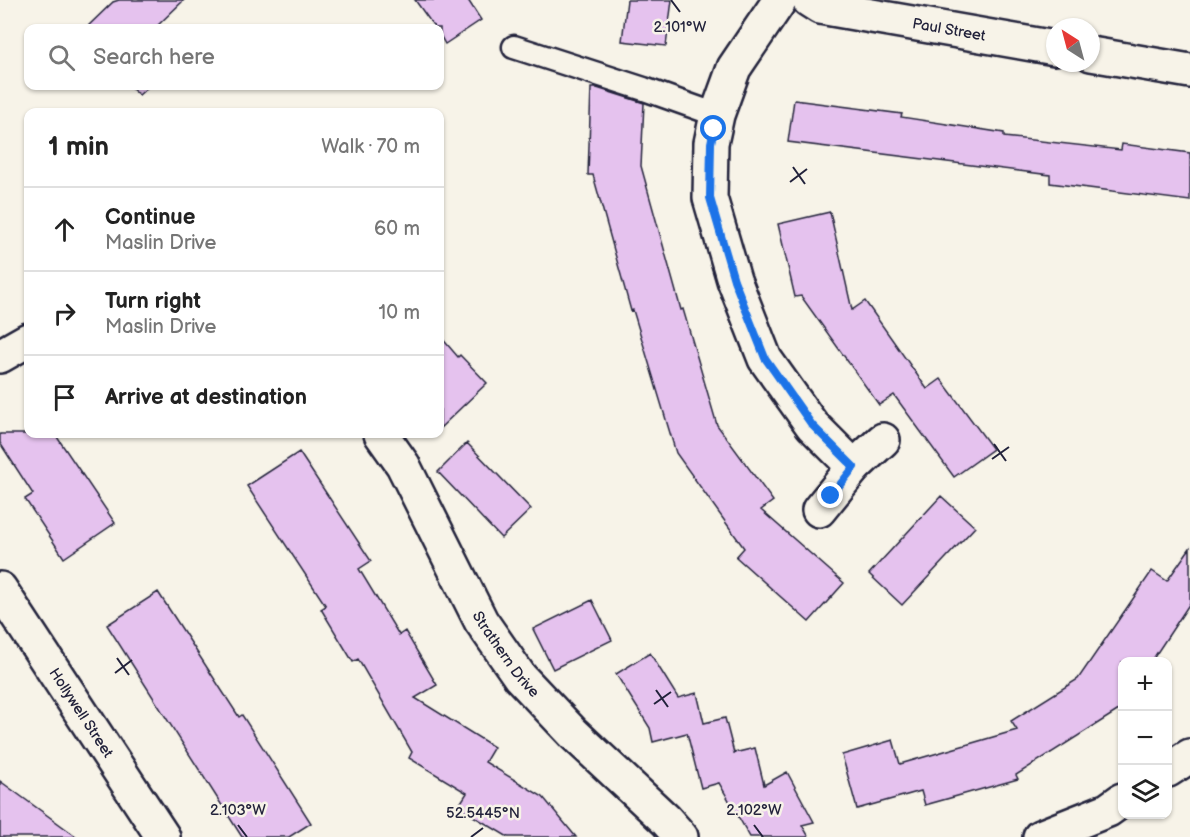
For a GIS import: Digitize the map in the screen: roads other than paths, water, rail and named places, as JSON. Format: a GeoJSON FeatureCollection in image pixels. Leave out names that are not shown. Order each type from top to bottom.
{"type":"FeatureCollection","features":[{"type":"Feature","properties":{"kind":"street"},"geometry":{"type":"LineString","coordinates":[[780,0],[734,68],[717,115],[711,143],[710,198],[734,280],[765,358],[812,425],[854,467]]}},
{"type":"Feature","properties":{"kind":"street","name":"Paul Street"},"geometry":{"type":"LineString","coordinates":[[809,0],[820,7],[1046,46]]}},
{"type":"Feature","properties":{"kind":"street"},"geometry":{"type":"LineString","coordinates":[[1100,56],[1190,72]]}},
{"type":"Feature","properties":{"kind":"street"},"geometry":{"type":"LineString","coordinates":[[0,356],[24,342]]}},
{"type":"Feature","properties":{"kind":"street","name":"Strathern Drive"},"geometry":{"type":"LineString","coordinates":[[384,438],[403,465],[481,621],[520,677],[574,734],[666,820],[681,837]]}},
{"type":"Feature","properties":{"kind":"street"},"geometry":{"type":"LineString","coordinates":[[819,510],[854,467],[883,441]]}},
{"type":"Feature","properties":{"kind":"street","name":"Hollywell Street"},"geometry":{"type":"LineString","coordinates":[[0,589],[163,837]]}},
{"type":"Feature","properties":{"kind":"street"},"geometry":{"type":"LineString","coordinates":[[1172,767],[1190,756]]}},
{"type":"Feature","properties":{"kind":"street"},"geometry":{"type":"LineString","coordinates":[[1040,837],[1108,810],[1118,803]]}},
{"type":"Feature","properties":{"kind":"lane"},"geometry":{"type":"LineString","coordinates":[[514,47],[717,115]]}}]}
